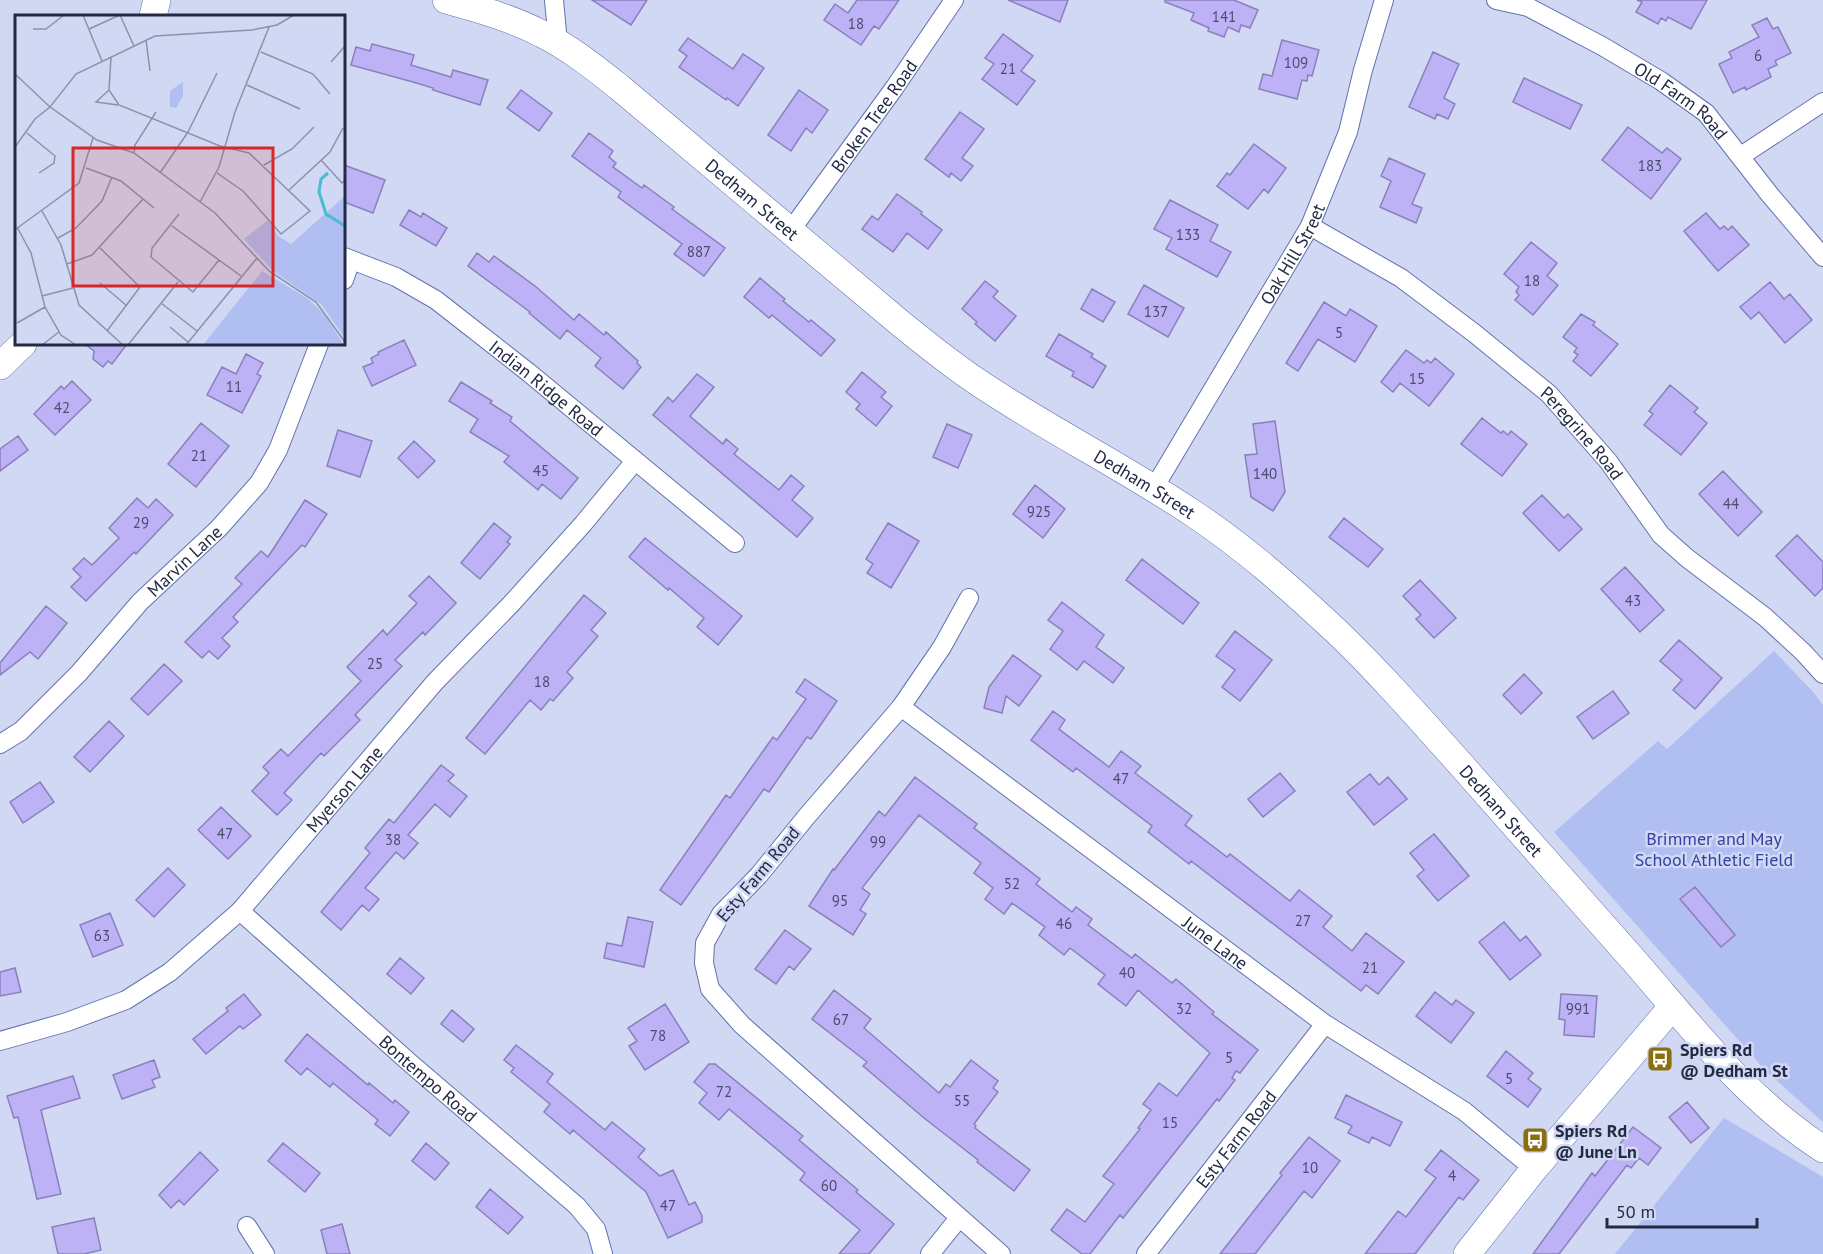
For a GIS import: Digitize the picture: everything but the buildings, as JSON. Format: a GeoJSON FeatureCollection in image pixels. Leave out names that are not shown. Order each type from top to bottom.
{"type":"FeatureCollection","features":[{"type":"Feature","properties":{"kind":"street"},"geometry":{"type":"LineString","coordinates":[[153,15],[157,0]]}},
{"type":"Feature","properties":{"kind":"street","name":"Dedham Street"},"geometry":{"type":"LineString","coordinates":[[446,0],[517,23],[558,43],[619,87],[900,323],[970,377],[1154,488],[1240,546],[1289,587],[1358,652],[1482,788],[1747,1089],[1782,1121],[1823,1149]]}},
{"type":"Feature","properties":{"kind":"street"},"geometry":{"type":"LineString","coordinates":[[478,9],[506,0]]}},
{"type":"Feature","properties":{"kind":"street"},"geometry":{"type":"LineString","coordinates":[[554,0],[558,43]]}},
{"type":"Feature","properties":{"kind":"street","name":"Broken Tree Road"},"geometry":{"type":"LineString","coordinates":[[791,230],[895,87],[954,0]]}},
{"type":"Feature","properties":{"kind":"street","name":"Oak Hill Street"},"geometry":{"type":"LineString","coordinates":[[1154,488],[1311,226],[1348,132],[1383,0]]}},
{"type":"Feature","properties":{"kind":"street","name":"Old Farm Road"},"geometry":{"type":"LineString","coordinates":[[1496,0],[1528,7],[1602,46],[1661,81],[1706,113],[1770,195],[1823,257]]}},
{"type":"Feature","properties":{"kind":"street"},"geometry":{"type":"LineString","coordinates":[[1741,156],[1823,102]]}},
{"type":"Feature","properties":{"kind":"street","name":"Peregrine Road"},"geometry":{"type":"LineString","coordinates":[[1311,226],[1401,278],[1549,394],[1608,461],[1661,535],[1687,558],[1765,617],[1823,674]]}},
{"type":"Feature","properties":{"kind":"street","name":"Indian Ridge Road"},"geometry":{"type":"LineString","coordinates":[[347,259],[396,277],[436,300],[528,372],[735,543]]}},
{"type":"Feature","properties":{"kind":"street"},"geometry":{"type":"LineString","coordinates":[[0,366],[22,345]]}},
{"type":"Feature","properties":{"kind":"street","name":"Marvin Lane"},"geometry":{"type":"LineString","coordinates":[[0,744],[30,723],[79,673],[140,602],[219,528],[258,483],[278,450],[319,345]]}},
{"type":"Feature","properties":{"kind":"street","name":"Myerson Lane"},"geometry":{"type":"LineString","coordinates":[[0,1041],[67,1022],[126,1000],[170,972],[240,911],[435,682],[512,604],[635,461]]}},
{"type":"Feature","properties":{"kind":"street","name":"Esty Farm Road"},"geometry":{"type":"LineString","coordinates":[[969,598],[942,647],[901,707],[759,875],[721,914],[705,943],[704,963],[710,989],[742,1025],[1001,1254]]}},
{"type":"Feature","properties":{"kind":"street","name":"June Lane"},"geometry":{"type":"LineString","coordinates":[[901,707],[1325,1024],[1464,1111],[1534,1169]]}},
{"type":"Feature","properties":{"kind":"street","name":"Bontempo Road"},"geometry":{"type":"LineString","coordinates":[[240,911],[577,1206],[596,1229],[603,1254]]}},
{"type":"Feature","properties":{"kind":"street"},"geometry":{"type":"LineString","coordinates":[[1467,1254],[1534,1169],[1673,1006]]}},
{"type":"Feature","properties":{"kind":"street","name":"Esty Farm Road"},"geometry":{"type":"LineString","coordinates":[[1146,1254],[1325,1024]]}},
{"type":"Feature","properties":{"kind":"street"},"geometry":{"type":"LineString","coordinates":[[930,1254],[959,1218]]}},
{"type":"Feature","properties":{"kind":"street"},"geometry":{"type":"LineString","coordinates":[[247,1226],[265,1254]]}},
{"type":"Feature","properties":{"kind":"green space","name":"Brimmer and May School Athletic Field"},"geometry":{"type":"Polygon","coordinates":[[[1774,651],[1823,705],[1823,1122],[1765,1070],[1554,832],[1658,741],[1667,749],[1774,651]]]}},
{"type":"Feature","properties":{"kind":"green space"},"geometry":{"type":"Polygon","coordinates":[[[1724,1118],[1823,1177],[1823,1254],[1615,1254],[1724,1118]]]}},
{"type":"Feature","properties":{"kind":"place","name":"Spiers Rd @ Dedham St"},"geometry":{"type":"Point","coordinates":[1660,1059]}},
{"type":"Feature","properties":{"kind":"place","name":"Spiers Rd @ June Ln"},"geometry":{"type":"Point","coordinates":[1535,1140]}}]}
